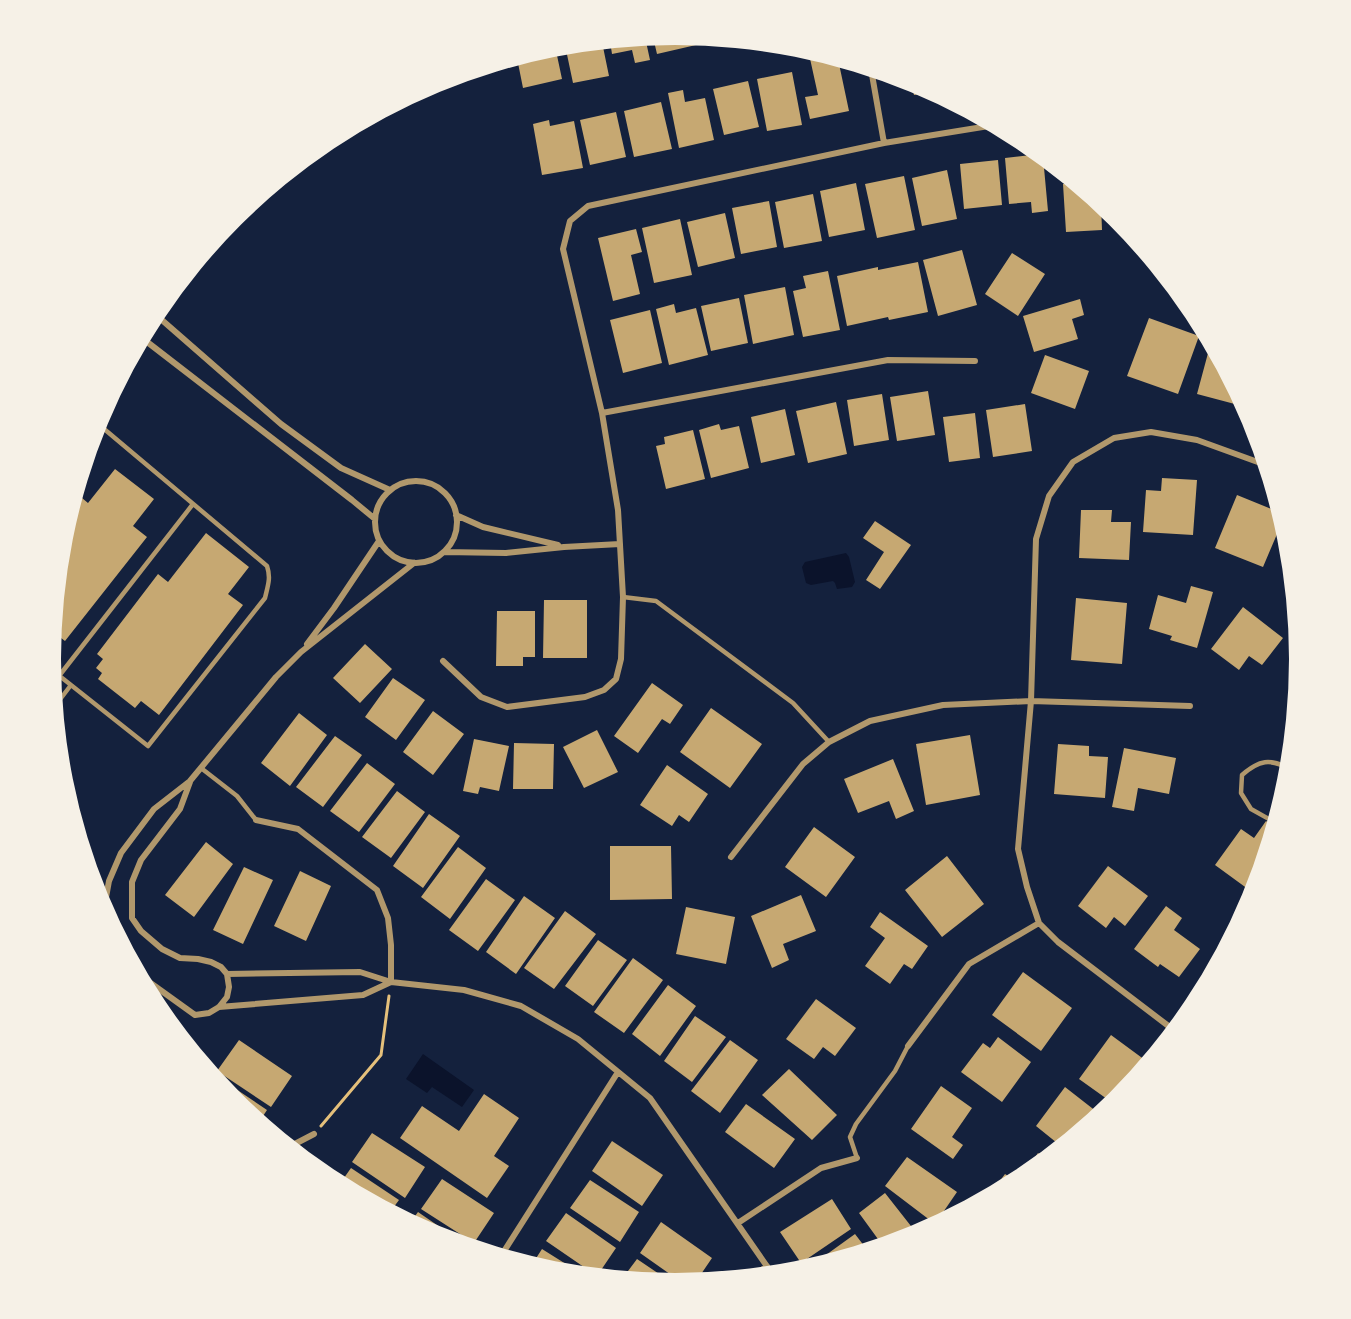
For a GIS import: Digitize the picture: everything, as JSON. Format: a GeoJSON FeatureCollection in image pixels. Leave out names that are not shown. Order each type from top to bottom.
{"type":"FeatureCollection","features":[{"type":"Feature","properties":{"kind":"street"},"geometry":{"type":"LineString","coordinates":[[873,78],[884,143]]}},
{"type":"Feature","properties":{"kind":"street"},"geometry":{"type":"LineString","coordinates":[[443,661],[481,696],[507,707],[585,697],[604,690],[616,679],[621,659],[623,597],[618,510],[602,413],[563,249],[570,221],[588,206],[884,143],[983,127]]}},
{"type":"Feature","properties":{"kind":"street"},"geometry":{"type":"LineString","coordinates":[[163,321],[290,430],[341,468],[390,489]]}},
{"type":"Feature","properties":{"kind":"street"},"geometry":{"type":"LineString","coordinates":[[149,343],[375,519]]}},
{"type":"Feature","properties":{"kind":"street"},"geometry":{"type":"LineString","coordinates":[[602,413],[888,360],[975,362]]}},
{"type":"Feature","properties":{"kind":"street"},"geometry":{"type":"LineString","coordinates":[[1169,1026],[1058,942],[1039,923],[1027,887],[1018,849],[1031,701],[1035,539],[1049,496],[1073,462],[1114,438],[1151,432],[1197,441],[1257,462]]}},
{"type":"Feature","properties":{"kind":"street"},"geometry":{"type":"LineString","coordinates":[[411,481],[433,484],[442,490],[449,497],[456,515],[455,534],[450,543],[444,552],[425,562],[414,563],[394,557],[379,541],[375,530],[377,508],[382,498],[390,489],[411,481]]}},
{"type":"Feature","properties":{"kind":"street"},"geometry":{"type":"LineString","coordinates":[[456,515],[483,527],[564,547]]}},
{"type":"Feature","properties":{"kind":"street"},"geometry":{"type":"LineString","coordinates":[[301,652],[379,541]]}},
{"type":"Feature","properties":{"kind":"street"},"geometry":{"type":"LineString","coordinates":[[444,552],[506,553],[620,544]]}},
{"type":"Feature","properties":{"kind":"street"},"geometry":{"type":"LineString","coordinates":[[107,892],[109,880],[121,853],[154,809],[190,782],[276,677],[301,652],[414,563]]}},
{"type":"Feature","properties":{"kind":"street"},"geometry":{"type":"LineString","coordinates":[[731,857],[803,764],[829,742],[870,721],[943,705],[1031,701],[1190,706]]}},
{"type":"Feature","properties":{"kind":"street"},"geometry":{"type":"LineString","coordinates":[[155,986],[195,1014],[209,1013],[219,1007],[227,997],[229,987],[227,974],[221,967],[198,959],[180,958],[162,949],[141,931],[132,918],[132,882],[136,871],[141,860],[180,809],[190,782]]}},
{"type":"Feature","properties":{"kind":"street"},"geometry":{"type":"LineString","coordinates":[[256,820],[298,829],[377,890],[388,918],[391,982]]}},
{"type":"Feature","properties":{"kind":"street"},"geometry":{"type":"LineString","coordinates":[[908,1046],[969,964],[1039,923]]}},
{"type":"Feature","properties":{"kind":"street"},"geometry":{"type":"LineString","coordinates":[[227,974],[360,972],[391,982],[464,990],[521,1006],[578,1039],[650,1098],[767,1266]]}},
{"type":"Feature","properties":{"kind":"street"},"geometry":{"type":"LineString","coordinates":[[219,1007],[363,995],[391,982]]}},
{"type":"Feature","properties":{"kind":"street"},"geometry":{"type":"LineString","coordinates":[[505,1250],[618,1072]]}},
{"type":"Feature","properties":{"kind":"street"},"geometry":{"type":"LineString","coordinates":[[296,1143],[314,1134]]}},
{"type":"Feature","properties":{"kind":"street"},"geometry":{"type":"LineString","coordinates":[[738,1223],[821,1168],[857,1158]]}},
{"type":"Feature","properties":{"kind":"lane"},"geometry":{"type":"LineString","coordinates":[[61,678],[147,746],[265,598],[270,574],[267,566],[105,432]]}},
{"type":"Feature","properties":{"kind":"lane"},"geometry":{"type":"LineString","coordinates":[[61,673],[193,504]]}},
{"type":"Feature","properties":{"kind":"lane"},"geometry":{"type":"LineString","coordinates":[[623,597],[656,601],[793,703],[829,742]]}},
{"type":"Feature","properties":{"kind":"lane"},"geometry":{"type":"LineString","coordinates":[[62,697],[71,685]]}},
{"type":"Feature","properties":{"kind":"lane"},"geometry":{"type":"LineString","coordinates":[[1269,819],[1251,809],[1241,793],[1242,775],[1253,765],[1263,762],[1281,764]]}},
{"type":"Feature","properties":{"kind":"lane"},"geometry":{"type":"LineString","coordinates":[[201,768],[237,796],[256,820]]}},
{"type":"Feature","properties":{"kind":"lane"},"geometry":{"type":"LineString","coordinates":[[857,1158],[850,1137],[856,1124],[895,1071],[908,1046]]}},
{"type":"Feature","properties":{"kind":"path"},"geometry":{"type":"LineString","coordinates":[[314,1134],[381,1055],[391,982]]}},
{"type":"Feature","properties":{"kind":"water"},"geometry":{"type":"Polygon","coordinates":[[[846,553],[855,582],[852,587],[837,589],[833,581],[811,585],[806,583],[802,567],[805,562],[846,553]]]}},
{"type":"Feature","properties":{"kind":"water"},"geometry":{"type":"Polygon","coordinates":[[[423,1054],[474,1090],[462,1107],[432,1087],[427,1093],[406,1079],[423,1054]]]}},
{"type":"Feature","properties":{"kind":"building"},"geometry":{"type":"Polygon","coordinates":[[[694,45],[657,54],[655,46],[694,45]]]}},
{"type":"Feature","properties":{"kind":"building"},"geometry":{"type":"Polygon","coordinates":[[[647,46],[650,60],[635,63],[632,50],[612,54],[611,48],[647,46]]]}},
{"type":"Feature","properties":{"kind":"building"},"geometry":{"type":"Polygon","coordinates":[[[603,49],[609,76],[573,83],[567,55],[603,49]]]}},
{"type":"Feature","properties":{"kind":"building"},"geometry":{"type":"Polygon","coordinates":[[[557,57],[562,79],[523,88],[518,65],[557,57]]]}},
{"type":"Feature","properties":{"kind":"building"},"geometry":{"type":"Polygon","coordinates":[[[810,60],[840,68],[849,111],[810,119],[805,97],[818,95],[810,60]]]}},
{"type":"Feature","properties":{"kind":"building"},"geometry":{"type":"Polygon","coordinates":[[[792,72],[802,125],[767,131],[757,79],[792,72]]]}},
{"type":"Feature","properties":{"kind":"building"},"geometry":{"type":"Polygon","coordinates":[[[748,81],[759,127],[724,135],[713,89],[748,81]]]}},
{"type":"Feature","properties":{"kind":"building"},"geometry":{"type":"Polygon","coordinates":[[[683,90],[685,102],[705,98],[714,140],[679,148],[668,93],[683,90]]]}},
{"type":"Feature","properties":{"kind":"building"},"geometry":{"type":"Polygon","coordinates":[[[661,102],[672,149],[634,157],[624,111],[661,102]]]}},
{"type":"Feature","properties":{"kind":"building"},"geometry":{"type":"Polygon","coordinates":[[[616,112],[626,157],[590,165],[580,120],[616,112]]]}},
{"type":"Feature","properties":{"kind":"building"},"geometry":{"type":"Polygon","coordinates":[[[549,120],[550,126],[574,121],[583,168],[542,175],[533,124],[549,120]]]}},
{"type":"Feature","properties":{"kind":"building"},"geometry":{"type":"Polygon","coordinates":[[[1026,156],[1044,168],[1048,211],[1032,213],[1031,202],[1009,204],[1005,158],[1026,156]]]}},
{"type":"Feature","properties":{"kind":"building"},"geometry":{"type":"Polygon","coordinates":[[[998,160],[1002,205],[964,209],[960,164],[998,160]]]}},
{"type":"Feature","properties":{"kind":"building"},"geometry":{"type":"Polygon","coordinates":[[[947,170],[957,219],[922,226],[912,178],[947,170]]]}},
{"type":"Feature","properties":{"kind":"building"},"geometry":{"type":"Polygon","coordinates":[[[904,176],[915,230],[877,238],[865,184],[904,176]]]}},
{"type":"Feature","properties":{"kind":"building"},"geometry":{"type":"Polygon","coordinates":[[[856,183],[865,230],[829,237],[820,191],[856,183]]]}},
{"type":"Feature","properties":{"kind":"building"},"geometry":{"type":"Polygon","coordinates":[[[1063,184],[1101,217],[1102,230],[1066,232],[1063,184]]]}},
{"type":"Feature","properties":{"kind":"building"},"geometry":{"type":"Polygon","coordinates":[[[813,194],[822,241],[784,248],[775,202],[813,194]]]}},
{"type":"Feature","properties":{"kind":"building"},"geometry":{"type":"Polygon","coordinates":[[[769,201],[777,247],[741,254],[732,208],[769,201]]]}},
{"type":"Feature","properties":{"kind":"building"},"geometry":{"type":"Polygon","coordinates":[[[725,213],[735,258],[698,267],[687,222],[725,213]]]}},
{"type":"Feature","properties":{"kind":"building"},"geometry":{"type":"Polygon","coordinates":[[[680,219],[692,275],[654,283],[642,228],[680,219]]]}},
{"type":"Feature","properties":{"kind":"building"},"geometry":{"type":"Polygon","coordinates":[[[636,229],[642,252],[631,255],[640,294],[613,301],[598,238],[636,229]]]}},
{"type":"Feature","properties":{"kind":"building"},"geometry":{"type":"Polygon","coordinates":[[[962,250],[977,305],[938,316],[923,260],[962,250]]]}},
{"type":"Feature","properties":{"kind":"building"},"geometry":{"type":"Polygon","coordinates":[[[1012,253],[1045,274],[1018,316],[985,294],[1012,253]]]}},
{"type":"Feature","properties":{"kind":"building"},"geometry":{"type":"Polygon","coordinates":[[[918,262],[928,312],[889,320],[888,317],[847,326],[837,276],[878,267],[878,270],[918,262]]]}},
{"type":"Feature","properties":{"kind":"building"},"geometry":{"type":"Polygon","coordinates":[[[828,271],[840,330],[803,337],[793,291],[806,288],[803,276],[828,271]]]}},
{"type":"Feature","properties":{"kind":"building"},"geometry":{"type":"Polygon","coordinates":[[[785,287],[794,335],[753,344],[744,295],[785,287]]]}},
{"type":"Feature","properties":{"kind":"building"},"geometry":{"type":"Polygon","coordinates":[[[739,298],[748,343],[711,351],[701,306],[739,298]]]}},
{"type":"Feature","properties":{"kind":"building"},"geometry":{"type":"Polygon","coordinates":[[[1080,299],[1084,315],[1072,319],[1078,339],[1034,352],[1023,316],[1080,299]]]}},
{"type":"Feature","properties":{"kind":"building"},"geometry":{"type":"Polygon","coordinates":[[[674,304],[676,313],[696,308],[708,355],[669,365],[656,309],[674,304]]]}},
{"type":"Feature","properties":{"kind":"building"},"geometry":{"type":"Polygon","coordinates":[[[650,310],[662,363],[623,373],[610,320],[650,310]]]}},
{"type":"Feature","properties":{"kind":"building"},"geometry":{"type":"Polygon","coordinates":[[[1149,318],[1199,337],[1178,394],[1127,376],[1149,318]]]}},
{"type":"Feature","properties":{"kind":"building"},"geometry":{"type":"Polygon","coordinates":[[[1208,352],[1234,404],[1197,394],[1208,352]]]}},
{"type":"Feature","properties":{"kind":"building"},"geometry":{"type":"Polygon","coordinates":[[[1045,355],[1089,371],[1075,409],[1031,393],[1045,355]]]}},
{"type":"Feature","properties":{"kind":"building"},"geometry":{"type":"Polygon","coordinates":[[[928,391],[935,435],[897,441],[890,397],[928,391]]]}},
{"type":"Feature","properties":{"kind":"building"},"geometry":{"type":"Polygon","coordinates":[[[882,394],[889,440],[854,446],[847,400],[882,394]]]}},
{"type":"Feature","properties":{"kind":"building"},"geometry":{"type":"Polygon","coordinates":[[[836,402],[847,454],[808,463],[796,411],[836,402]]]}},
{"type":"Feature","properties":{"kind":"building"},"geometry":{"type":"Polygon","coordinates":[[[1025,404],[1032,451],[993,457],[986,410],[1025,404]]]}},
{"type":"Feature","properties":{"kind":"building"},"geometry":{"type":"Polygon","coordinates":[[[785,409],[795,455],[761,463],[751,417],[785,409]]]}},
{"type":"Feature","properties":{"kind":"building"},"geometry":{"type":"Polygon","coordinates":[[[975,413],[980,458],[949,462],[943,417],[975,413]]]}},
{"type":"Feature","properties":{"kind":"building"},"geometry":{"type":"Polygon","coordinates":[[[719,424],[721,430],[739,426],[749,468],[711,478],[699,430],[719,424]]]}},
{"type":"Feature","properties":{"kind":"building"},"geometry":{"type":"Polygon","coordinates":[[[693,430],[705,479],[666,489],[656,446],[665,444],[664,437],[693,430]]]}},
{"type":"Feature","properties":{"kind":"building"},"geometry":{"type":"Polygon","coordinates":[[[115,469],[154,499],[133,526],[147,537],[65,641],[62,638],[66,579],[82,498],[88,503],[115,469]]]}},
{"type":"Feature","properties":{"kind":"building"},"geometry":{"type":"Polygon","coordinates":[[[1162,478],[1197,480],[1193,535],[1143,532],[1146,490],[1161,491],[1162,478]]]}},
{"type":"Feature","properties":{"kind":"building"},"geometry":{"type":"Polygon","coordinates":[[[1237,495],[1271,509],[1277,535],[1263,567],[1215,548],[1237,495]]]}},
{"type":"Feature","properties":{"kind":"building"},"geometry":{"type":"Polygon","coordinates":[[[1081,510],[1112,510],[1111,522],[1131,522],[1129,560],[1079,558],[1081,510]]]}},
{"type":"Feature","properties":{"kind":"building"},"geometry":{"type":"Polygon","coordinates":[[[875,521],[911,545],[880,589],[866,580],[884,552],[863,538],[875,521]]]}},
{"type":"Feature","properties":{"kind":"building"},"geometry":{"type":"Polygon","coordinates":[[[206,533],[249,567],[228,594],[243,605],[159,715],[141,701],[135,708],[98,679],[102,673],[96,668],[103,659],[97,654],[158,574],[168,582],[206,533]]]}},
{"type":"Feature","properties":{"kind":"building"},"geometry":{"type":"Polygon","coordinates":[[[1191,586],[1213,592],[1197,648],[1170,640],[1172,636],[1149,629],[1158,595],[1186,603],[1191,586]]]}},
{"type":"Feature","properties":{"kind":"building"},"geometry":{"type":"Polygon","coordinates":[[[1076,598],[1127,603],[1122,664],[1071,660],[1076,598]]]}},
{"type":"Feature","properties":{"kind":"building"},"geometry":{"type":"Polygon","coordinates":[[[544,600],[587,600],[587,658],[543,658],[544,600]]]}},
{"type":"Feature","properties":{"kind":"building"},"geometry":{"type":"Polygon","coordinates":[[[1243,607],[1283,638],[1262,665],[1249,656],[1239,670],[1211,649],[1243,607]]]}},
{"type":"Feature","properties":{"kind":"building"},"geometry":{"type":"Polygon","coordinates":[[[497,611],[535,611],[535,657],[523,657],[523,666],[496,666],[497,611]]]}},
{"type":"Feature","properties":{"kind":"building"},"geometry":{"type":"Polygon","coordinates":[[[365,644],[392,669],[360,703],[333,678],[365,644]]]}},
{"type":"Feature","properties":{"kind":"building"},"geometry":{"type":"Polygon","coordinates":[[[393,678],[425,700],[396,740],[365,717],[393,678]]]}},
{"type":"Feature","properties":{"kind":"building"},"geometry":{"type":"Polygon","coordinates":[[[652,683],[683,705],[670,724],[662,719],[638,753],[614,736],[652,683]]]}},
{"type":"Feature","properties":{"kind":"building"},"geometry":{"type":"Polygon","coordinates":[[[711,708],[762,744],[730,788],[680,752],[711,708]]]}},
{"type":"Feature","properties":{"kind":"building"},"geometry":{"type":"Polygon","coordinates":[[[433,711],[464,734],[433,775],[403,752],[433,711]]]}},
{"type":"Feature","properties":{"kind":"building"},"geometry":{"type":"Polygon","coordinates":[[[299,713],[327,735],[290,786],[261,763],[299,713]]]}},
{"type":"Feature","properties":{"kind":"building"},"geometry":{"type":"Polygon","coordinates":[[[597,730],[618,772],[584,788],[563,747],[597,730]]]}},
{"type":"Feature","properties":{"kind":"building"},"geometry":{"type":"Polygon","coordinates":[[[970,735],[980,795],[926,805],[916,744],[970,735]]]}},
{"type":"Feature","properties":{"kind":"building"},"geometry":{"type":"Polygon","coordinates":[[[335,736],[362,755],[323,807],[296,787],[335,736]]]}},
{"type":"Feature","properties":{"kind":"building"},"geometry":{"type":"Polygon","coordinates":[[[474,739],[509,746],[499,791],[480,787],[478,794],[463,791],[474,739]]]}},
{"type":"Feature","properties":{"kind":"building"},"geometry":{"type":"Polygon","coordinates":[[[514,743],[554,744],[553,789],[513,789],[514,743]]]}},
{"type":"Feature","properties":{"kind":"building"},"geometry":{"type":"Polygon","coordinates":[[[1058,744],[1089,746],[1089,756],[1108,757],[1105,798],[1054,794],[1058,744]]]}},
{"type":"Feature","properties":{"kind":"building"},"geometry":{"type":"Polygon","coordinates":[[[1124,748],[1176,758],[1169,794],[1138,788],[1134,811],[1112,807],[1124,748]]]}},
{"type":"Feature","properties":{"kind":"building"},"geometry":{"type":"Polygon","coordinates":[[[893,759],[914,811],[896,819],[889,801],[858,813],[844,779],[893,759]]]}},
{"type":"Feature","properties":{"kind":"building"},"geometry":{"type":"Polygon","coordinates":[[[367,763],[395,784],[359,832],[330,811],[367,763]]]}},
{"type":"Feature","properties":{"kind":"building"},"geometry":{"type":"Polygon","coordinates":[[[667,765],[708,794],[689,822],[679,815],[672,826],[640,805],[667,765]]]}},
{"type":"Feature","properties":{"kind":"building"},"geometry":{"type":"Polygon","coordinates":[[[397,791],[425,812],[391,858],[362,837],[397,791]]]}},
{"type":"Feature","properties":{"kind":"building"},"geometry":{"type":"Polygon","coordinates":[[[429,814],[460,836],[423,888],[393,866],[429,814]]]}},
{"type":"Feature","properties":{"kind":"building"},"geometry":{"type":"Polygon","coordinates":[[[1266,821],[1268,822],[1246,887],[1215,865],[1241,829],[1254,838],[1266,821]]]}},
{"type":"Feature","properties":{"kind":"building"},"geometry":{"type":"Polygon","coordinates":[[[814,827],[855,857],[826,897],[785,867],[814,827]]]}},
{"type":"Feature","properties":{"kind":"building"},"geometry":{"type":"Polygon","coordinates":[[[206,842],[233,864],[194,917],[165,895],[206,842]]]}},
{"type":"Feature","properties":{"kind":"building"},"geometry":{"type":"Polygon","coordinates":[[[610,846],[671,846],[672,899],[610,900],[610,846]]]}},
{"type":"Feature","properties":{"kind":"building"},"geometry":{"type":"Polygon","coordinates":[[[458,847],[486,868],[450,919],[421,897],[458,847]]]}},
{"type":"Feature","properties":{"kind":"building"},"geometry":{"type":"Polygon","coordinates":[[[947,856],[984,904],[942,937],[905,890],[947,856]]]}},
{"type":"Feature","properties":{"kind":"building"},"geometry":{"type":"Polygon","coordinates":[[[1108,866],[1148,896],[1125,926],[1114,917],[1106,928],[1078,906],[1108,866]]]}},
{"type":"Feature","properties":{"kind":"building"},"geometry":{"type":"Polygon","coordinates":[[[244,867],[273,880],[243,944],[213,930],[244,867]]]}},
{"type":"Feature","properties":{"kind":"building"},"geometry":{"type":"Polygon","coordinates":[[[300,871],[331,886],[306,941],[274,926],[300,871]]]}},
{"type":"Feature","properties":{"kind":"building"},"geometry":{"type":"Polygon","coordinates":[[[486,879],[515,900],[478,951],[449,930],[486,879]]]}},
{"type":"Feature","properties":{"kind":"building"},"geometry":{"type":"Polygon","coordinates":[[[801,895],[816,931],[783,944],[789,960],[772,968],[751,916],[801,895]]]}},
{"type":"Feature","properties":{"kind":"building"},"geometry":{"type":"Polygon","coordinates":[[[524,896],[555,918],[516,974],[486,952],[524,896]]]}},
{"type":"Feature","properties":{"kind":"building"},"geometry":{"type":"Polygon","coordinates":[[[1166,906],[1182,918],[1174,930],[1200,949],[1179,977],[1160,964],[1158,967],[1134,949],[1166,906]]]}},
{"type":"Feature","properties":{"kind":"building"},"geometry":{"type":"Polygon","coordinates":[[[686,907],[735,917],[726,964],[676,954],[686,907]]]}},
{"type":"Feature","properties":{"kind":"building"},"geometry":{"type":"Polygon","coordinates":[[[565,911],[596,934],[554,989],[524,968],[565,911]]]}},
{"type":"Feature","properties":{"kind":"building"},"geometry":{"type":"Polygon","coordinates":[[[880,912],[928,946],[912,969],[904,964],[890,984],[865,966],[885,938],[870,927],[880,912]]]}},
{"type":"Feature","properties":{"kind":"building"},"geometry":{"type":"Polygon","coordinates":[[[598,940],[627,960],[593,1006],[565,986],[598,940]]]}},
{"type":"Feature","properties":{"kind":"building"},"geometry":{"type":"Polygon","coordinates":[[[633,958],[663,980],[624,1033],[594,1012],[633,958]]]}},
{"type":"Feature","properties":{"kind":"building"},"geometry":{"type":"Polygon","coordinates":[[[1023,972],[1072,1008],[1041,1051],[992,1015],[1023,972]]]}},
{"type":"Feature","properties":{"kind":"building"},"geometry":{"type":"Polygon","coordinates":[[[668,985],[696,1006],[660,1056],[632,1034],[668,985]]]}},
{"type":"Feature","properties":{"kind":"building"},"geometry":{"type":"Polygon","coordinates":[[[816,999],[856,1028],[835,1056],[823,1047],[814,1059],[786,1039],[816,999]]]}},
{"type":"Feature","properties":{"kind":"building"},"geometry":{"type":"Polygon","coordinates":[[[695,1016],[726,1037],[692,1082],[664,1061],[695,1016]]]}},
{"type":"Feature","properties":{"kind":"building"},"geometry":{"type":"Polygon","coordinates":[[[1111,1035],[1143,1059],[1106,1098],[1079,1079],[1111,1035]]]}},
{"type":"Feature","properties":{"kind":"building"},"geometry":{"type":"Polygon","coordinates":[[[998,1037],[1031,1062],[1002,1102],[961,1072],[983,1043],[990,1048],[998,1037]]]}},
{"type":"Feature","properties":{"kind":"building"},"geometry":{"type":"Polygon","coordinates":[[[239,1040],[292,1076],[271,1107],[218,1070],[239,1040]]]}},
{"type":"Feature","properties":{"kind":"building"},"geometry":{"type":"Polygon","coordinates":[[[730,1040],[758,1060],[720,1113],[691,1091],[730,1040]]]}},
{"type":"Feature","properties":{"kind":"building"},"geometry":{"type":"Polygon","coordinates":[[[789,1069],[837,1115],[812,1140],[762,1095],[789,1069]]]}},
{"type":"Feature","properties":{"kind":"building"},"geometry":{"type":"Polygon","coordinates":[[[941,1086],[972,1108],[952,1137],[963,1145],[953,1159],[911,1129],[941,1086]]]}},
{"type":"Feature","properties":{"kind":"building"},"geometry":{"type":"Polygon","coordinates":[[[1065,1087],[1094,1110],[1056,1142],[1036,1126],[1065,1087]]]}},
{"type":"Feature","properties":{"kind":"building"},"geometry":{"type":"Polygon","coordinates":[[[237,1090],[267,1110],[263,1116],[237,1090]]]}},
{"type":"Feature","properties":{"kind":"building"},"geometry":{"type":"Polygon","coordinates":[[[484,1094],[519,1118],[494,1156],[509,1166],[487,1198],[400,1138],[422,1106],[459,1131],[484,1094]]]}},
{"type":"Feature","properties":{"kind":"building"},"geometry":{"type":"Polygon","coordinates":[[[746,1104],[795,1139],[774,1168],[725,1132],[746,1104]]]}},
{"type":"Feature","properties":{"kind":"building"},"geometry":{"type":"Polygon","coordinates":[[[372,1133],[425,1167],[405,1198],[352,1162],[372,1133]]]}},
{"type":"Feature","properties":{"kind":"building"},"geometry":{"type":"Polygon","coordinates":[[[612,1141],[663,1175],[642,1206],[592,1171],[612,1141]]]}},
{"type":"Feature","properties":{"kind":"building"},"geometry":{"type":"Polygon","coordinates":[[[907,1157],[957,1192],[943,1213],[929,1219],[885,1186],[907,1157]]]}},
{"type":"Feature","properties":{"kind":"building"},"geometry":{"type":"Polygon","coordinates":[[[351,1168],[399,1200],[395,1206],[345,1177],[351,1168]]]}},
{"type":"Feature","properties":{"kind":"building"},"geometry":{"type":"Polygon","coordinates":[[[442,1179],[494,1213],[476,1240],[461,1235],[421,1209],[442,1179]]]}},
{"type":"Feature","properties":{"kind":"building"},"geometry":{"type":"Polygon","coordinates":[[[590,1180],[639,1212],[620,1242],[570,1208],[590,1180]]]}},
{"type":"Feature","properties":{"kind":"building"},"geometry":{"type":"Polygon","coordinates":[[[885,1193],[912,1227],[878,1239],[859,1213],[885,1193]]]}},
{"type":"Feature","properties":{"kind":"building"},"geometry":{"type":"Polygon","coordinates":[[[832,1199],[851,1229],[806,1259],[800,1261],[780,1232],[832,1199]]]}},
{"type":"Feature","properties":{"kind":"building"},"geometry":{"type":"Polygon","coordinates":[[[418,1212],[439,1227],[415,1216],[418,1212]]]}},
{"type":"Feature","properties":{"kind":"building"},"geometry":{"type":"Polygon","coordinates":[[[566,1213],[616,1248],[601,1270],[584,1267],[546,1241],[566,1213]]]}},
{"type":"Feature","properties":{"kind":"building"},"geometry":{"type":"Polygon","coordinates":[[[661,1222],[712,1258],[702,1273],[670,1274],[640,1253],[661,1222]]]}},
{"type":"Feature","properties":{"kind":"building"},"geometry":{"type":"Polygon","coordinates":[[[855,1234],[863,1244],[835,1253],[826,1255],[855,1234]]]}},
{"type":"Feature","properties":{"kind":"building"},"geometry":{"type":"Polygon","coordinates":[[[542,1249],[565,1264],[556,1262],[536,1258],[542,1249]]]}},
{"type":"Feature","properties":{"kind":"building"},"geometry":{"type":"Polygon","coordinates":[[[637,1259],[659,1274],[635,1273],[627,1272],[637,1259]]]}}]}
